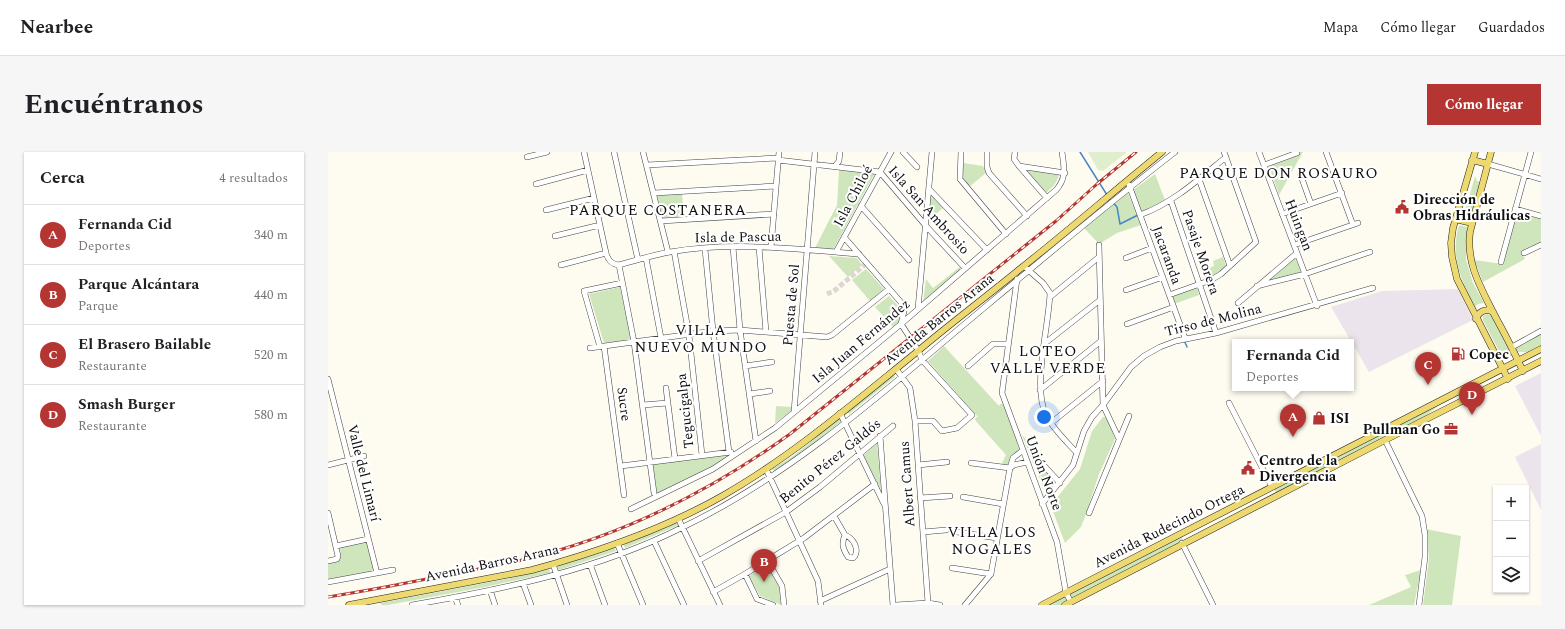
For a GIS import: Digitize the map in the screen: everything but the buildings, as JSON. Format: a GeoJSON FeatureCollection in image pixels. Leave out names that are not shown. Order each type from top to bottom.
{"type":"FeatureCollection","features":[{"type":"Feature","properties":{"kind":"main road","name":"Avenida Barros Arana"},"geometry":{"type":"LineString","coordinates":[[349,605],[375,602],[532,570],[553,564],[636,536],[678,518],[724,495],[785,456],[840,413],[1010,277],[1024,268],[1162,152]]}},
{"type":"Feature","properties":{"kind":"main road"},"geometry":{"type":"LineString","coordinates":[[1475,152],[1455,219],[1451,243],[1453,264],[1457,279],[1476,319],[1508,379]]}},
{"type":"Feature","properties":{"kind":"main road"},"geometry":{"type":"LineString","coordinates":[[1491,152],[1472,223],[1469,245],[1472,266],[1480,286],[1523,371]]}},
{"type":"Feature","properties":{"kind":"main road"},"geometry":{"type":"LineString","coordinates":[[1472,160],[1488,164]]}},
{"type":"Feature","properties":{"kind":"main road"},"geometry":{"type":"LineString","coordinates":[[1455,219],[1472,223]]}},
{"type":"Feature","properties":{"kind":"main road"},"geometry":{"type":"LineString","coordinates":[[1476,319],[1483,310],[1493,312]]}},
{"type":"Feature","properties":{"kind":"main road","name":"Avenida Rudecindo Ortega"},"geometry":{"type":"LineString","coordinates":[[1042,605],[1541,349]]}},
{"type":"Feature","properties":{"kind":"main road","name":"Avenida Rudecindo Ortega"},"geometry":{"type":"LineString","coordinates":[[1067,604],[1182,543],[1541,362]]}},
{"type":"Feature","properties":{"kind":"main road"},"geometry":{"type":"LineString","coordinates":[[1263,502],[1272,487]]}},
{"type":"Feature","properties":{"kind":"main road"},"geometry":{"type":"LineString","coordinates":[[1182,543],[1186,534],[1192,528]]}},
{"type":"Feature","properties":{"kind":"street"},"geometry":{"type":"LineString","coordinates":[[527,157],[547,152]]}},
{"type":"Feature","properties":{"kind":"street"},"geometry":{"type":"LineString","coordinates":[[584,152],[606,253],[612,263],[619,265],[634,342],[654,493]]}},
{"type":"Feature","properties":{"kind":"street"},"geometry":{"type":"LineString","coordinates":[[614,152],[638,260]]}},
{"type":"Feature","properties":{"kind":"street","name":"Tegucigalpa"},"geometry":{"type":"LineString","coordinates":[[643,152],[681,292],[689,334],[702,456]]}},
{"type":"Feature","properties":{"kind":"street","name":"Puesta de Sol"},"geometry":{"type":"LineString","coordinates":[[794,412],[815,152]]}},
{"type":"Feature","properties":{"kind":"street"},"geometry":{"type":"LineString","coordinates":[[835,166],[839,161],[840,152]]}},
{"type":"Feature","properties":{"kind":"street","name":"Isla Chiloé"},"geometry":{"type":"LineString","coordinates":[[836,252],[890,152]]}},
{"type":"Feature","properties":{"kind":"street"},"geometry":{"type":"LineString","coordinates":[[903,152],[917,167]]}},
{"type":"Feature","properties":{"kind":"street"},"geometry":{"type":"LineString","coordinates":[[918,309],[932,152]]}},
{"type":"Feature","properties":{"kind":"street"},"geometry":{"type":"LineString","coordinates":[[961,152],[960,179],[1006,234]]}},
{"type":"Feature","properties":{"kind":"street"},"geometry":{"type":"LineString","coordinates":[[987,152],[986,167],[989,173],[1027,216]]}},
{"type":"Feature","properties":{"kind":"street"},"geometry":{"type":"LineString","coordinates":[[1015,152],[1014,159],[1047,198]]}},
{"type":"Feature","properties":{"kind":"street"},"geometry":{"type":"LineString","coordinates":[[1019,166],[1065,172],[1062,152]]}},
{"type":"Feature","properties":{"kind":"street","name":"Avenida Barros Arana"},"geometry":{"type":"LineString","coordinates":[[412,605],[490,590],[556,575],[621,554],[654,541],[682,528],[728,503],[794,462],[845,422],[902,377],[1022,276],[1024,268],[1175,152]]}},
{"type":"Feature","properties":{"kind":"street","name":"Huingan"},"geometry":{"type":"LineString","coordinates":[[1259,152],[1316,306]]}},
{"type":"Feature","properties":{"kind":"street"},"geometry":{"type":"LineString","coordinates":[[1294,245],[1356,224],[1326,152]]}},
{"type":"Feature","properties":{"kind":"street"},"geometry":{"type":"LineString","coordinates":[[1501,262],[1531,152]]}},
{"type":"Feature","properties":{"kind":"street"},"geometry":{"type":"LineString","coordinates":[[1264,165],[1297,153]]}},
{"type":"Feature","properties":{"kind":"street"},"geometry":{"type":"LineString","coordinates":[[1140,215],[1157,209],[1171,201],[1199,179],[1225,155],[1256,242],[1221,274],[1169,295]]}},
{"type":"Feature","properties":{"kind":"street"},"geometry":{"type":"LineString","coordinates":[[771,247],[778,157]]}},
{"type":"Feature","properties":{"kind":"street","name":"Isla San Ambrosio"},"geometry":{"type":"LineString","coordinates":[[647,165],[778,157],[814,164],[880,172],[926,226],[965,268]]}},
{"type":"Feature","properties":{"kind":"street"},"geometry":{"type":"LineString","coordinates":[[1488,164],[1541,178]]}},
{"type":"Feature","properties":{"kind":"street"},"geometry":{"type":"LineString","coordinates":[[536,184],[588,170]]}},
{"type":"Feature","properties":{"kind":"street","name":"Isla Juan Fernández"},"geometry":{"type":"LineString","coordinates":[[630,509],[709,471],[756,441],[794,412],[901,324],[1060,187],[1065,172]]}},
{"type":"Feature","properties":{"kind":"street"},"geometry":{"type":"LineString","coordinates":[[1300,173],[1311,204]]}},
{"type":"Feature","properties":{"kind":"street"},"geometry":{"type":"LineString","coordinates":[[1199,179],[1230,266]]}},
{"type":"Feature","properties":{"kind":"street","name":"Jacaranda"},"geometry":{"type":"LineString","coordinates":[[1127,180],[1185,338]]}},
{"type":"Feature","properties":{"kind":"street"},"geometry":{"type":"LineString","coordinates":[[654,193],[776,186]]}},
{"type":"Feature","properties":{"kind":"street"},"geometry":{"type":"LineString","coordinates":[[929,189],[987,250]]}},
{"type":"Feature","properties":{"kind":"street"},"geometry":{"type":"LineString","coordinates":[[1282,214],[1342,193]]}},
{"type":"Feature","properties":{"kind":"street"},"geometry":{"type":"LineString","coordinates":[[546,210],[594,198]]}},
{"type":"Feature","properties":{"kind":"street","name":"Pasaje Morera"},"geometry":{"type":"LineString","coordinates":[[1171,201],[1216,333]]}},
{"type":"Feature","properties":{"kind":"street"},"geometry":{"type":"LineString","coordinates":[[861,206],[909,260]]}},
{"type":"Feature","properties":{"kind":"street"},"geometry":{"type":"LineString","coordinates":[[1515,210],[1541,216]]}},
{"type":"Feature","properties":{"kind":"street"},"geometry":{"type":"LineString","coordinates":[[661,221],[774,214]]}},
{"type":"Feature","properties":{"kind":"street"},"geometry":{"type":"LineString","coordinates":[[555,236],[600,225]]}},
{"type":"Feature","properties":{"kind":"street"},"geometry":{"type":"LineString","coordinates":[[844,237],[905,307],[901,324],[918,350],[922,360],[972,415],[957,428],[942,431],[932,422],[915,421]]}},
{"type":"Feature","properties":{"kind":"street"},"geometry":{"type":"LineString","coordinates":[[1099,245],[1103,405],[1119,439]]}},
{"type":"Feature","properties":{"kind":"street"},"geometry":{"type":"LineString","coordinates":[[759,247],[766,332]]}},
{"type":"Feature","properties":{"kind":"street","name":"Isla de Pascua"},"geometry":{"type":"LineString","coordinates":[[619,265],[671,252],[705,249],[771,247],[859,254]]}},
{"type":"Feature","properties":{"kind":"street"},"geometry":{"type":"LineString","coordinates":[[1524,253],[1540,247]]}},
{"type":"Feature","properties":{"kind":"street"},"geometry":{"type":"LineString","coordinates":[[733,248],[740,330],[756,441]]}},
{"type":"Feature","properties":{"kind":"street"},"geometry":{"type":"LineString","coordinates":[[1126,258],[1152,248]]}},
{"type":"Feature","properties":{"kind":"street"},"geometry":{"type":"LineString","coordinates":[[705,249],[713,331],[729,452]]}},
{"type":"Feature","properties":{"kind":"street"},"geometry":{"type":"LineString","coordinates":[[1258,286],[1305,274],[1370,252]]}},
{"type":"Feature","properties":{"kind":"street"},"geometry":{"type":"LineString","coordinates":[[561,266],[606,253]]}},
{"type":"Feature","properties":{"kind":"street"},"geometry":{"type":"LineString","coordinates":[[1238,303],[1297,253]]}},
{"type":"Feature","properties":{"kind":"street"},"geometry":{"type":"LineString","coordinates":[[1050,297],[1099,256]]}},
{"type":"Feature","properties":{"kind":"street"},"geometry":{"type":"LineString","coordinates":[[646,258],[661,338]]}},
{"type":"Feature","properties":{"kind":"street"},"geometry":{"type":"LineString","coordinates":[[1024,268],[1040,280],[1048,289],[1050,297],[1040,390],[1043,408],[1051,423],[1077,453]]}},
{"type":"Feature","properties":{"kind":"street","name":"Unión Norte"},"geometry":{"type":"LineString","coordinates":[[1024,268],[1017,280],[1002,393],[1022,451],[1057,542],[1067,604]]}},
{"type":"Feature","properties":{"kind":"street"},"geometry":{"type":"LineString","coordinates":[[1022,276],[1040,280]]}},
{"type":"Feature","properties":{"kind":"street"},"geometry":{"type":"LineString","coordinates":[[1010,277],[1017,280]]}},
{"type":"Feature","properties":{"kind":"street"},"geometry":{"type":"LineString","coordinates":[[1126,290],[1162,277]]}},
{"type":"Feature","properties":{"kind":"street","name":"Sucre"},"geometry":{"type":"LineString","coordinates":[[622,282],[584,291],[602,347],[624,495]]}},
{"type":"Feature","properties":{"kind":"street","name":"Tirso de Molina"},"geometry":{"type":"LineString","coordinates":[[1042,504],[1073,465],[1088,423],[1122,378],[1137,361],[1160,347],[1185,338],[1216,333],[1316,306],[1373,288]]}},
{"type":"Feature","properties":{"kind":"street"},"geometry":{"type":"LineString","coordinates":[[590,348],[713,331],[740,330],[824,338],[832,335],[889,289]]}},
{"type":"Feature","properties":{"kind":"street","name":"Avenida Barros Arana"},"geometry":{"type":"LineString","coordinates":[[1004,291],[1008,290],[1016,293]]}},
{"type":"Feature","properties":{"kind":"street"},"geometry":{"type":"LineString","coordinates":[[1044,344],[1100,300]]}},
{"type":"Feature","properties":{"kind":"street"},"geometry":{"type":"LineString","coordinates":[[1127,324],[1174,307]]}},
{"type":"Feature","properties":{"kind":"street"},"geometry":{"type":"LineString","coordinates":[[1512,347],[1541,332]]}},
{"type":"Feature","properties":{"kind":"street"},"geometry":{"type":"LineString","coordinates":[[1040,390],[1101,341]]}},
{"type":"Feature","properties":{"kind":"street"},"geometry":{"type":"LineString","coordinates":[[968,366],[993,344],[1008,344]]}},
{"type":"Feature","properties":{"kind":"street"},"geometry":{"type":"LineString","coordinates":[[746,366],[772,362]]}},
{"type":"Feature","properties":{"kind":"street","name":"Albert Camus"},"geometry":{"type":"LineString","coordinates":[[896,369],[910,388],[915,421],[928,603]]}},
{"type":"Feature","properties":{"kind":"street","name":"Valle del Limarí"},"geometry":{"type":"LineString","coordinates":[[328,379],[377,573]]}},
{"type":"Feature","properties":{"kind":"street"},"geometry":{"type":"LineString","coordinates":[[1051,423],[1103,381]]}},
{"type":"Feature","properties":{"kind":"street"},"geometry":{"type":"LineString","coordinates":[[666,388],[675,459]]}},
{"type":"Feature","properties":{"kind":"street"},"geometry":{"type":"LineString","coordinates":[[750,394],[770,391]]}},
{"type":"Feature","properties":{"kind":"street"},"geometry":{"type":"LineString","coordinates":[[643,404],[667,403]]}},
{"type":"Feature","properties":{"kind":"street"},"geometry":{"type":"LineString","coordinates":[[1229,403],[1272,487]]}},
{"type":"Feature","properties":{"kind":"street"},"geometry":{"type":"LineString","coordinates":[[840,413],[886,507]]}},
{"type":"Feature","properties":{"kind":"street"},"geometry":{"type":"LineString","coordinates":[[1089,513],[1129,416]]}},
{"type":"Feature","properties":{"kind":"street","name":"Benito Pérez Galdós"},"geometry":{"type":"LineString","coordinates":[[698,561],[786,512],[820,487],[893,426]]}},
{"type":"Feature","properties":{"kind":"street"},"geometry":{"type":"LineString","coordinates":[[880,436],[894,605],[928,603],[940,605]]}},
{"type":"Feature","properties":{"kind":"street"},"geometry":{"type":"LineString","coordinates":[[1384,440],[1422,516],[1425,536],[1425,556],[1419,605]]}},
{"type":"Feature","properties":{"kind":"street"},"geometry":{"type":"LineString","coordinates":[[620,466],[741,451]]}},
{"type":"Feature","properties":{"kind":"street"},"geometry":{"type":"LineString","coordinates":[[965,605],[991,574],[1010,468],[1013,458],[1022,451]]}},
{"type":"Feature","properties":{"kind":"street"},"geometry":{"type":"LineString","coordinates":[[328,466],[364,456]]}},
{"type":"Feature","properties":{"kind":"street"},"geometry":{"type":"LineString","coordinates":[[1036,457],[1060,483]]}},
{"type":"Feature","properties":{"kind":"street"},"geometry":{"type":"LineString","coordinates":[[918,465],[947,462]]}},
{"type":"Feature","properties":{"kind":"street"},"geometry":{"type":"LineString","coordinates":[[971,463],[1010,468],[1014,465],[1027,462]]}},
{"type":"Feature","properties":{"kind":"street"},"geometry":{"type":"LineString","coordinates":[[766,469],[798,541],[818,581],[821,603],[890,569]]}},
{"type":"Feature","properties":{"kind":"street"},"geometry":{"type":"LineString","coordinates":[[713,592],[798,541],[834,516],[875,484]]}},
{"type":"Feature","properties":{"kind":"street"},"geometry":{"type":"LineString","coordinates":[[724,495],[728,503]]}},
{"type":"Feature","properties":{"kind":"street"},"geometry":{"type":"LineString","coordinates":[[920,498],[950,496]]}},
{"type":"Feature","properties":{"kind":"street"},"geometry":{"type":"LineString","coordinates":[[963,497],[1003,504]]}},
{"type":"Feature","properties":{"kind":"street"},"geometry":{"type":"LineString","coordinates":[[328,513],[338,556],[337,559],[328,561]]}},
{"type":"Feature","properties":{"kind":"street"},"geometry":{"type":"LineString","coordinates":[[834,516],[845,535]]}},
{"type":"Feature","properties":{"kind":"street"},"geometry":{"type":"LineString","coordinates":[[678,518],[720,605]]}},
{"type":"Feature","properties":{"kind":"street"},"geometry":{"type":"LineString","coordinates":[[923,532],[946,530]]}},
{"type":"Feature","properties":{"kind":"street"},"geometry":{"type":"LineString","coordinates":[[958,532],[997,538]]}},
{"type":"Feature","properties":{"kind":"street"},"geometry":{"type":"LineString","coordinates":[[336,546],[368,539]]}},
{"type":"Feature","properties":{"kind":"street"},"geometry":{"type":"LineString","coordinates":[[654,541],[684,605]]}},
{"type":"Feature","properties":{"kind":"street"},"geometry":{"type":"LineString","coordinates":[[617,543],[644,605]]}},
{"type":"Feature","properties":{"kind":"street","name":"Avenida Rudecindo Ortega"},"geometry":{"type":"LineString","coordinates":[[1182,543],[1213,605]]}},
{"type":"Feature","properties":{"kind":"street"},"geometry":{"type":"LineString","coordinates":[[767,560],[782,586],[784,605]]}},
{"type":"Feature","properties":{"kind":"street"},"geometry":{"type":"LineString","coordinates":[[553,564],[567,605]]}},
{"type":"Feature","properties":{"kind":"street"},"geometry":{"type":"LineString","coordinates":[[590,564],[605,605]]}},
{"type":"Feature","properties":{"kind":"street"},"geometry":{"type":"LineString","coordinates":[[952,568],[991,574]]}},
{"type":"Feature","properties":{"kind":"street"},"geometry":{"type":"LineString","coordinates":[[328,582],[393,570]]}},
{"type":"Feature","properties":{"kind":"street"},"geometry":{"type":"LineString","coordinates":[[745,574],[757,599],[773,605]]}},
{"type":"Feature","properties":{"kind":"street"},"geometry":{"type":"LineString","coordinates":[[523,583],[531,605]]}},
{"type":"Feature","properties":{"kind":"street"},"geometry":{"type":"LineString","coordinates":[[490,590],[495,605]]}},
{"type":"Feature","properties":{"kind":"street"},"geometry":{"type":"LineString","coordinates":[[455,597],[458,605]]}},
{"type":"Feature","properties":{"kind":"shaded area"},"geometry":{"type":"Polygon","coordinates":[[[1458,289],[1473,320],[1369,372],[1354,346],[1354,339],[1350,339],[1331,307],[1382,291],[1458,289]]]}},
{"type":"Feature","properties":{"kind":"shaded area"},"geometry":{"type":"Polygon","coordinates":[[[1541,373],[1541,436],[1515,386],[1541,373]]]}},
{"type":"Feature","properties":{"kind":"shaded area"},"geometry":{"type":"Polygon","coordinates":[[[1541,444],[1541,510],[1529,485],[1515,457],[1541,444]]]}},
{"type":"Feature","properties":{"kind":"green space"},"geometry":{"type":"Polygon","coordinates":[[[1088,152],[1127,152],[1103,171],[1098,170],[1088,152]]]}},
{"type":"Feature","properties":{"kind":"green space","name":"PARQUE DON ROSAURO"},"geometry":{"type":"Polygon","coordinates":[[[1298,152],[1303,152],[1279,195],[1269,166],[1297,156],[1298,152]]]}},
{"type":"Feature","properties":{"kind":"green space"},"geometry":{"type":"Polygon","coordinates":[[[963,163],[983,166],[986,173],[969,187],[962,175],[963,163]]]}},
{"type":"Feature","properties":{"kind":"green space"},"geometry":{"type":"Polygon","coordinates":[[[839,170],[875,173],[833,250],[815,248],[837,205],[839,170]]]}},
{"type":"Feature","properties":{"kind":"green space"},"geometry":{"type":"Polygon","coordinates":[[[1025,170],[1059,173],[1058,179],[1046,193],[1025,170]]]}},
{"type":"Feature","properties":{"kind":"green space"},"geometry":{"type":"Polygon","coordinates":[[[1155,174],[1165,200],[1161,204],[1141,212],[1133,190],[1155,174]]]}},
{"type":"Feature","properties":{"kind":"green space"},"geometry":{"type":"Polygon","coordinates":[[[1475,176],[1477,181],[1480,182],[1471,219],[1465,217],[1464,215],[1475,176]]]}},
{"type":"Feature","properties":{"kind":"green space"},"geometry":{"type":"Polygon","coordinates":[[[682,193],[684,219],[663,219],[657,195],[682,193]]]}},
{"type":"Feature","properties":{"kind":"green space"},"geometry":{"type":"Polygon","coordinates":[[[1128,193],[1141,225],[1117,233],[1099,244],[1084,228],[1128,193]]]}},
{"type":"Feature","properties":{"kind":"green space"},"geometry":{"type":"Polygon","coordinates":[[[932,195],[943,208],[929,220],[930,196],[932,195]]]}},
{"type":"Feature","properties":{"kind":"green space"},"geometry":{"type":"Polygon","coordinates":[[[1517,213],[1541,219],[1541,242],[1521,251],[1525,259],[1483,282],[1474,260],[1503,264],[1517,213]]]}},
{"type":"Feature","properties":{"kind":"green space"},"geometry":{"type":"Polygon","coordinates":[[[1460,225],[1467,227],[1466,259],[1473,283],[1484,303],[1478,304],[1475,307],[1460,275],[1456,258],[1456,240],[1460,225]]]}},
{"type":"Feature","properties":{"kind":"green space"},"geometry":{"type":"Polygon","coordinates":[[[829,256],[857,258],[862,265],[848,277],[829,256]]]}},
{"type":"Feature","properties":{"kind":"green space"},"geometry":{"type":"Polygon","coordinates":[[[1223,257],[1226,266],[1213,277],[1205,280],[1201,271],[1214,266],[1213,261],[1223,257]]]}},
{"type":"Feature","properties":{"kind":"green space"},"geometry":{"type":"Polygon","coordinates":[[[1295,257],[1301,272],[1268,281],[1268,278],[1295,257]]]}},
{"type":"Feature","properties":{"kind":"green space"},"geometry":{"type":"Polygon","coordinates":[[[961,266],[962,268],[923,302],[926,279],[933,288],[961,266]]]}},
{"type":"Feature","properties":{"kind":"green space"},"geometry":{"type":"Polygon","coordinates":[[[866,269],[884,289],[870,301],[852,280],[866,269]]]}},
{"type":"Feature","properties":{"kind":"green space"},"geometry":{"type":"Polygon","coordinates":[[[620,287],[631,338],[628,341],[604,343],[589,294],[620,287]]]}},
{"type":"Feature","properties":{"kind":"green space"},"geometry":{"type":"Polygon","coordinates":[[[1197,287],[1199,295],[1174,304],[1171,297],[1197,287]]]}},
{"type":"Feature","properties":{"kind":"green space"},"geometry":{"type":"Polygon","coordinates":[[[889,296],[901,309],[901,323],[894,328],[875,307],[889,296]]]}},
{"type":"Feature","properties":{"kind":"green space"},"geometry":{"type":"Polygon","coordinates":[[[1486,314],[1492,315],[1512,353],[1510,358],[1506,359],[1502,357],[1483,320],[1483,316],[1486,314]]]}},
{"type":"Feature","properties":{"kind":"green space"},"geometry":{"type":"Polygon","coordinates":[[[1541,334],[1541,345],[1528,352],[1516,352],[1514,348],[1541,334]]]}},
{"type":"Feature","properties":{"kind":"green space"},"geometry":{"type":"Polygon","coordinates":[[[944,346],[999,406],[1000,404],[1004,404],[1020,449],[1012,457],[1007,466],[1001,465],[1006,455],[975,420],[976,417],[978,417],[928,361],[944,346]]]}},
{"type":"Feature","properties":{"kind":"green space"},"geometry":{"type":"Polygon","coordinates":[[[893,374],[895,377],[849,414],[847,412],[893,374]]]}},
{"type":"Feature","properties":{"kind":"green space"},"geometry":{"type":"Polygon","coordinates":[[[776,406],[791,407],[791,411],[775,423],[776,406]]]}},
{"type":"Feature","properties":{"kind":"green space"},"geometry":{"type":"Polygon","coordinates":[[[1438,406],[1422,419],[1276,493],[1274,489],[1438,406]]]}},
{"type":"Feature","properties":{"kind":"green space"},"geometry":{"type":"Polygon","coordinates":[[[1103,417],[1108,419],[1115,439],[1099,474],[1081,527],[1065,543],[1052,509],[1056,499],[1080,469],[1092,431],[1103,417]]]}},
{"type":"Feature","properties":{"kind":"green space"},"geometry":{"type":"Polygon","coordinates":[[[840,418],[842,421],[799,456],[776,472],[772,469],[793,456],[840,418]]]}},
{"type":"Feature","properties":{"kind":"green space"},"geometry":{"type":"Polygon","coordinates":[[[1022,435],[1037,453],[1034,456],[1057,482],[1048,492],[1045,492],[1022,435]]]}},
{"type":"Feature","properties":{"kind":"green space"},"geometry":{"type":"Polygon","coordinates":[[[877,443],[881,490],[863,456],[877,443]]]}},
{"type":"Feature","properties":{"kind":"green space"},"geometry":{"type":"Polygon","coordinates":[[[732,454],[726,460],[657,495],[653,463],[732,454]]]}},
{"type":"Feature","properties":{"kind":"green space"},"geometry":{"type":"Polygon","coordinates":[[[677,522],[679,525],[625,548],[623,543],[677,522]]]}},
{"type":"Feature","properties":{"kind":"green space"},"geometry":{"type":"Polygon","coordinates":[[[1426,529],[1461,536],[1452,605],[1423,605],[1429,559],[1426,529]]]}},
{"type":"Feature","properties":{"kind":"green space"},"geometry":{"type":"Polygon","coordinates":[[[1183,535],[1181,542],[1060,605],[1047,605],[1183,535]]]}},
{"type":"Feature","properties":{"kind":"green space"},"geometry":{"type":"Polygon","coordinates":[[[369,540],[376,571],[328,580],[328,562],[338,560],[341,556],[340,547],[369,540]]]}},
{"type":"Feature","properties":{"kind":"green space"},"geometry":{"type":"Polygon","coordinates":[[[613,545],[616,551],[559,570],[557,565],[613,545]]]}},
{"type":"Feature","properties":{"kind":"green space"},"geometry":{"type":"Polygon","coordinates":[[[766,564],[779,587],[781,605],[760,596],[749,576],[766,564]]]}},
{"type":"Feature","properties":{"kind":"green space"},"geometry":{"type":"Polygon","coordinates":[[[549,568],[550,573],[485,587],[388,605],[382,605],[380,603],[516,577],[549,568]]]}},
{"type":"Feature","properties":{"kind":"green space"},"geometry":{"type":"Polygon","coordinates":[[[1421,570],[1414,605],[1369,605],[1411,587],[1405,575],[1421,570]]]}},
{"type":"Feature","properties":{"kind":"waterway"},"geometry":{"type":"LineString","coordinates":[[1080,152],[1107,195]]}},
{"type":"Feature","properties":{"kind":"waterway"},"geometry":{"type":"LineString","coordinates":[[1109,198],[1117,207],[1120,224],[1138,215]]}},
{"type":"Feature","properties":{"kind":"waterway"},"geometry":{"type":"LineString","coordinates":[[1184,340],[1187,347]]}},
{"type":"Feature","properties":{"kind":"tunnel"},"geometry":{"type":"LineString","coordinates":[[827,294],[834,291],[867,263]]}},
{"type":"Feature","properties":{"kind":"railway"},"geometry":{"type":"LineString","coordinates":[[328,597],[518,561],[555,551],[591,540],[626,526],[660,511],[727,476],[790,434],[1056,221],[1097,184],[1136,152]]}},
{"type":"Feature","properties":{"kind":"place","name":"Dirección de Obras Hidráulicas"},"geometry":{"type":"Point","coordinates":[1402,207]}},
{"type":"Feature","properties":{"kind":"place","name":"Copec"},"geometry":{"type":"Point","coordinates":[1458,354]}},
{"type":"Feature","properties":{"kind":"place","name":"El Brasero Bailable"},"geometry":{"type":"Point","coordinates":[1428,385]}},
{"type":"Feature","properties":{"kind":"place","name":"Smash Burger"},"geometry":{"type":"Point","coordinates":[1472,415]}},
{"type":"Feature","properties":{"kind":"place","name":"ISI"},"geometry":{"type":"Point","coordinates":[1319,418]}},
{"type":"Feature","properties":{"kind":"place","name":"Pullman Go"},"geometry":{"type":"Point","coordinates":[1451,429]}},
{"type":"Feature","properties":{"kind":"place","name":"Fernanda Cid"},"geometry":{"type":"Point","coordinates":[1293,437]}},
{"type":"Feature","properties":{"kind":"place","name":"Centro de la Divergencia"},"geometry":{"type":"Point","coordinates":[1248,468]}},
{"type":"Feature","properties":{"kind":"place","name":"Parque Alcántara"},"geometry":{"type":"Point","coordinates":[764,582]}},
{"type":"Feature","properties":{"kind":"district","name":"PARQUE DON ROSAURO"},"geometry":{"type":"Point","coordinates":[1279,173]}},
{"type":"Feature","properties":{"kind":"district","name":"PARQUE COSTANERA"},"geometry":{"type":"Point","coordinates":[658,210]}},
{"type":"Feature","properties":{"kind":"district","name":"VILLA NUEVO MUNDO"},"geometry":{"type":"Point","coordinates":[701,338]}},
{"type":"Feature","properties":{"kind":"district","name":"LOTEO VALLE VERDE"},"geometry":{"type":"Point","coordinates":[1048,360]}},
{"type":"Feature","properties":{"kind":"district","name":"VILLA LOS NOGALES"},"geometry":{"type":"Point","coordinates":[992,540]}}]}
